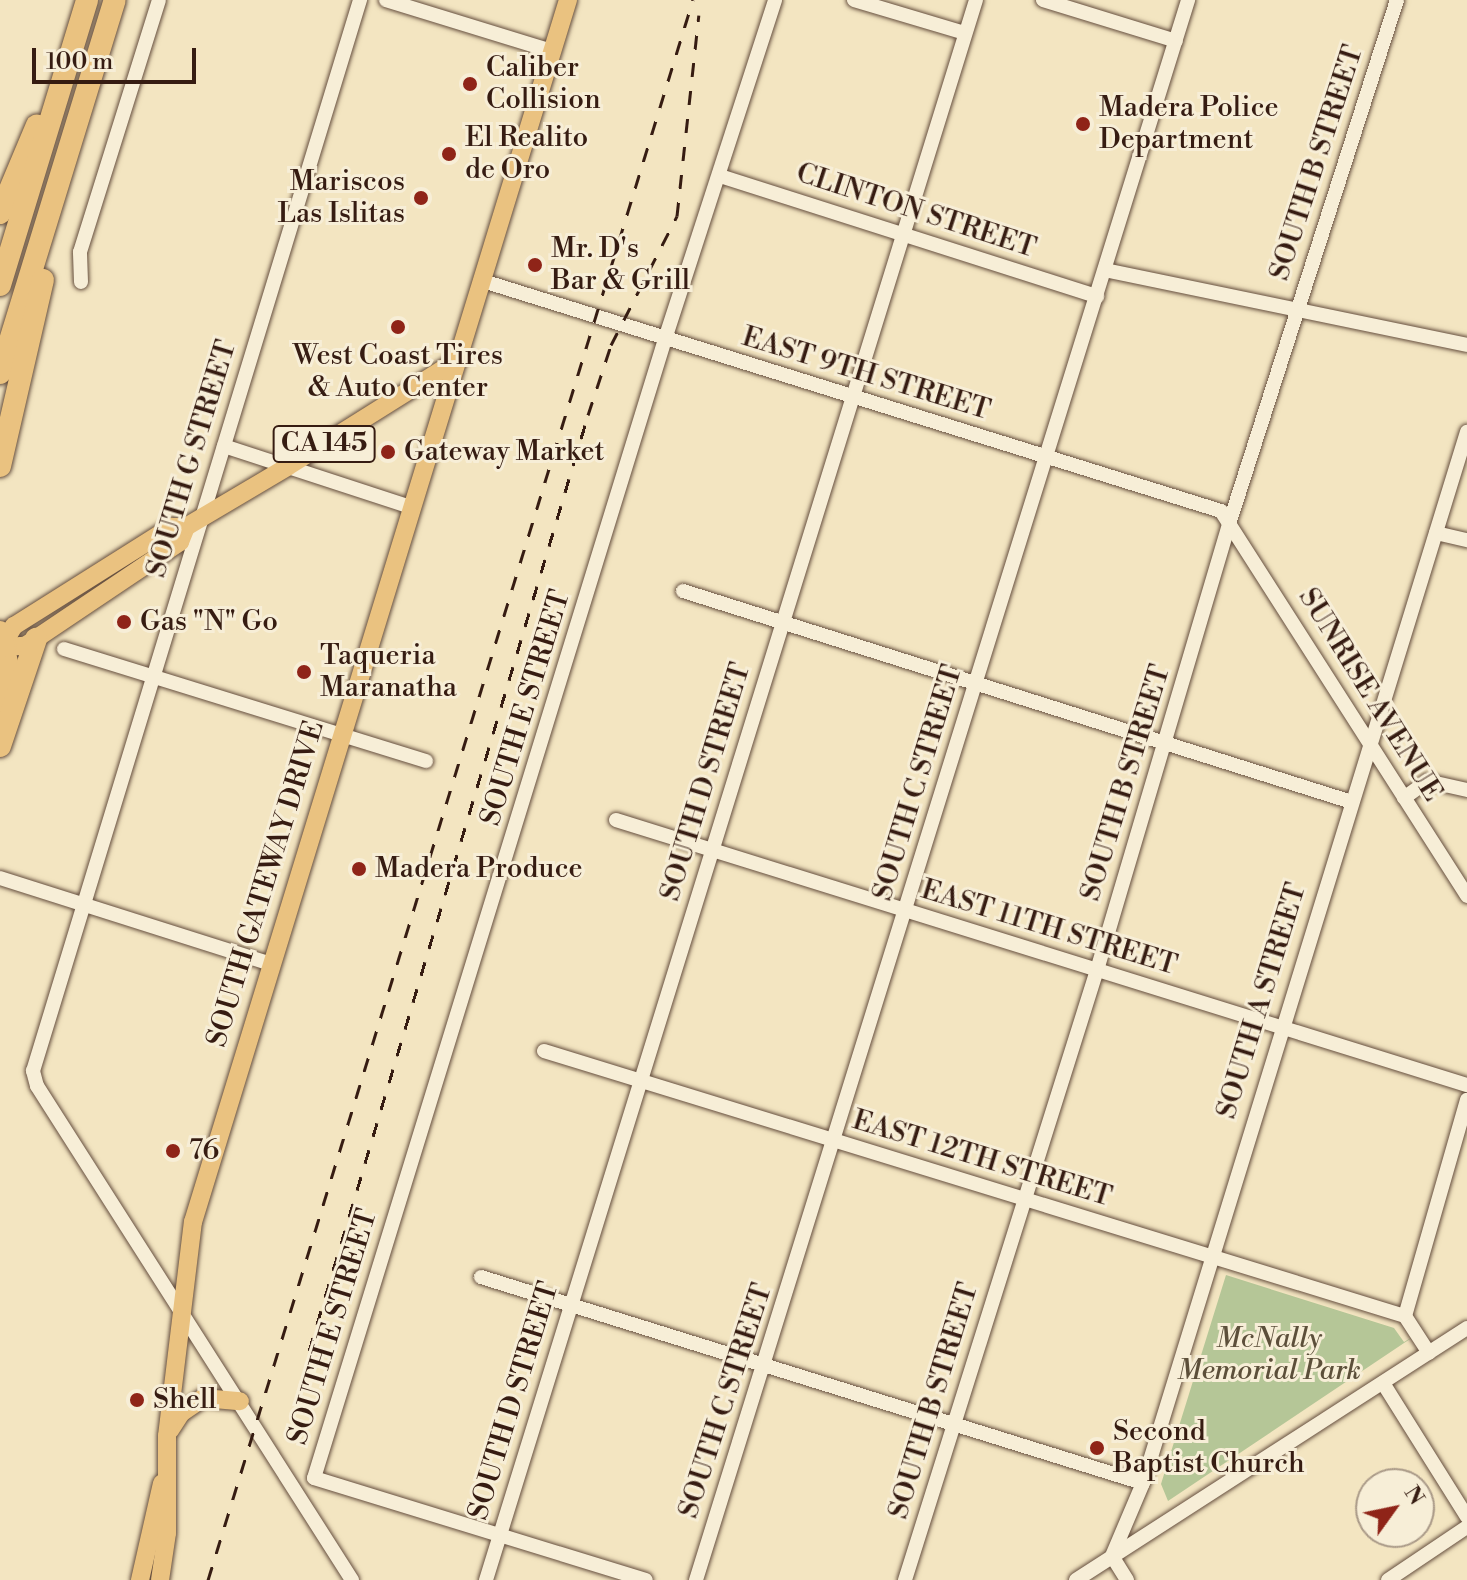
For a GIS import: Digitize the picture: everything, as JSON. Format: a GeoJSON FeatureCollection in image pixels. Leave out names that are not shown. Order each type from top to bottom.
{"type":"FeatureCollection","features":[{"type":"Feature","properties":{"kind":"highway"},"geometry":{"type":"LineString","coordinates":[[0,285],[87,0]]}},
{"type":"Feature","properties":{"kind":"highway"},"geometry":{"type":"LineString","coordinates":[[0,373],[115,0]]}},
{"type":"Feature","properties":{"kind":"highway"},"geometry":{"type":"LineString","coordinates":[[0,213],[26,146],[62,78]]}},
{"type":"Feature","properties":{"kind":"highway"},"geometry":{"type":"LineString","coordinates":[[0,466],[86,94]]}},
{"type":"Feature","properties":{"kind":"highway"},"geometry":{"type":"LineString","coordinates":[[0,746],[36,639]]}},
{"type":"Feature","properties":{"kind":"highway"},"geometry":{"type":"LineString","coordinates":[[0,719],[9,687],[1,643]]}},
{"type":"Feature","properties":{"kind":"main road","name":"SOUTH GATEWAY DRIVE"},"geometry":{"type":"LineString","coordinates":[[160,1580],[167,1533],[167,1436],[179,1309],[204,1180],[568,0]]}},
{"type":"Feature","properties":{"kind":"main road","name":"CA 145"},"geometry":{"type":"LineString","coordinates":[[1,643],[14,626],[171,527],[194,523],[459,359]]}},
{"type":"Feature","properties":{"kind":"main road","name":"CA 145"},"geometry":{"type":"LineString","coordinates":[[1,643],[25,646],[180,542],[194,523]]}},
{"type":"Feature","properties":{"kind":"main road"},"geometry":{"type":"LineString","coordinates":[[167,1436],[181,1413],[203,1398],[240,1401]]}},
{"type":"Feature","properties":{"kind":"main road","name":"SOUTH GATEWAY DRIVE"},"geometry":{"type":"LineString","coordinates":[[140,1580],[166,1473]]}},
{"type":"Feature","properties":{"kind":"street"},"geometry":{"type":"LineString","coordinates":[[81,282],[80,252],[159,0]]}},
{"type":"Feature","properties":{"kind":"street","name":"SOUTH G STREET"},"geometry":{"type":"LineString","coordinates":[[179,1309],[33,1071],[152,675],[194,523],[224,446],[360,0]]}},
{"type":"Feature","properties":{"kind":"street"},"geometry":{"type":"LineString","coordinates":[[386,0],[552,51]]}},
{"type":"Feature","properties":{"kind":"street","name":"SOUTH E STREET"},"geometry":{"type":"LineString","coordinates":[[314,1478],[665,339],[775,0]]}},
{"type":"Feature","properties":{"kind":"street"},"geometry":{"type":"LineString","coordinates":[[854,0],[965,33]]}},
{"type":"Feature","properties":{"kind":"street","name":"SOUTH D STREET"},"geometry":{"type":"LineString","coordinates":[[486,1580],[976,0]]}},
{"type":"Feature","properties":{"kind":"street"},"geometry":{"type":"LineString","coordinates":[[1043,0],[1176,41]]}},
{"type":"Feature","properties":{"kind":"street","name":"SOUTH C STREET"},"geometry":{"type":"LineString","coordinates":[[696,1580],[1188,0]]}},
{"type":"Feature","properties":{"kind":"street","name":"SOUTH B STREET"},"geometry":{"type":"LineString","coordinates":[[905,1580],[1097,970],[1230,521],[1397,0]]}},
{"type":"Feature","properties":{"kind":"street","name":"CLINTON STREET"},"geometry":{"type":"LineString","coordinates":[[720,176],[1097,296]]}},
{"type":"Feature","properties":{"kind":"street"},"geometry":{"type":"LineString","coordinates":[[1105,270],[1467,345]]}},
{"type":"Feature","properties":{"kind":"street","name":"EAST 9TH STREET"},"geometry":{"type":"LineString","coordinates":[[483,281],[1221,511],[1230,521]]}},
{"type":"Feature","properties":{"kind":"street","name":"SOUTH A STREET"},"geometry":{"type":"LineString","coordinates":[[1112,1556],[1143,1483],[1280,1027],[1467,432]]}},
{"type":"Feature","properties":{"kind":"street"},"geometry":{"type":"LineString","coordinates":[[224,446],[411,507]]}},
{"type":"Feature","properties":{"kind":"street","name":"SUNRISE AVENUE"},"geometry":{"type":"LineString","coordinates":[[1230,521],[1467,896]]}},
{"type":"Feature","properties":{"kind":"street"},"geometry":{"type":"LineString","coordinates":[[1436,533],[1467,540]]}},
{"type":"Feature","properties":{"kind":"street"},"geometry":{"type":"LineString","coordinates":[[683,591],[1352,802]]}},
{"type":"Feature","properties":{"kind":"street"},"geometry":{"type":"LineString","coordinates":[[64,649],[426,761]]}},
{"type":"Feature","properties":{"kind":"street"},"geometry":{"type":"LineString","coordinates":[[1404,798],[1427,781],[1467,790]]}},
{"type":"Feature","properties":{"kind":"street","name":"EAST 11TH STREET"},"geometry":{"type":"LineString","coordinates":[[616,820],[1467,1085]]}},
{"type":"Feature","properties":{"kind":"street"},"geometry":{"type":"LineString","coordinates":[[0,878],[271,964]]}},
{"type":"Feature","properties":{"kind":"street","name":"EAST 12TH STREET"},"geometry":{"type":"LineString","coordinates":[[544,1051],[1405,1316]]}},
{"type":"Feature","properties":{"kind":"street"},"geometry":{"type":"LineString","coordinates":[[1429,1353],[1405,1316],[1467,1100]]}},
{"type":"Feature","properties":{"kind":"street"},"geometry":{"type":"LineString","coordinates":[[481,1277],[1143,1483]]}},
{"type":"Feature","properties":{"kind":"street"},"geometry":{"type":"LineString","coordinates":[[179,1309],[352,1580]]}},
{"type":"Feature","properties":{"kind":"street"},"geometry":{"type":"LineString","coordinates":[[1076,1580],[1467,1328]]}},
{"type":"Feature","properties":{"kind":"street"},"geometry":{"type":"LineString","coordinates":[[1383,1383],[1467,1517]]}},
{"type":"Feature","properties":{"kind":"street"},"geometry":{"type":"LineString","coordinates":[[296,1488],[314,1478],[500,1536],[606,1574],[646,1580]]}},
{"type":"Feature","properties":{"kind":"street"},"geometry":{"type":"LineString","coordinates":[[1388,1580],[1467,1527]]}},
{"type":"Feature","properties":{"kind":"street"},"geometry":{"type":"LineString","coordinates":[[1112,1556],[1127,1580]]}},
{"type":"Feature","properties":{"kind":"green space","name":"McNally Memorial Park"},"geometry":{"type":"Polygon","coordinates":[[[1226,1275],[1394,1328],[1404,1342],[1416,1335],[1168,1501],[1161,1484],[1226,1275]]]}},
{"type":"Feature","properties":{"kind":"railway"},"geometry":{"type":"LineString","coordinates":[[208,1580],[693,0]]}},
{"type":"Feature","properties":{"kind":"railway"},"geometry":{"type":"LineString","coordinates":[[309,1351],[588,415],[611,345],[677,216],[699,15]]}},
{"type":"Feature","properties":{"kind":"place","name":"Caliber Collision"},"geometry":{"type":"Point","coordinates":[470,84]}},
{"type":"Feature","properties":{"kind":"place","name":"Madera Police Department"},"geometry":{"type":"Point","coordinates":[1083,124]}},
{"type":"Feature","properties":{"kind":"place","name":"El Realito de Oro"},"geometry":{"type":"Point","coordinates":[449,154]}},
{"type":"Feature","properties":{"kind":"place","name":"Mariscos Las Islitas"},"geometry":{"type":"Point","coordinates":[421,198]}},
{"type":"Feature","properties":{"kind":"place","name":"Mr. D's Bar & Grill"},"geometry":{"type":"Point","coordinates":[535,265]}},
{"type":"Feature","properties":{"kind":"place","name":"West Coast Tires & Auto Center"},"geometry":{"type":"Point","coordinates":[398,327]}},
{"type":"Feature","properties":{"kind":"place","name":"Gateway Market"},"geometry":{"type":"Point","coordinates":[388,452]}},
{"type":"Feature","properties":{"kind":"place","name":"Gas \"N\" Go"},"geometry":{"type":"Point","coordinates":[124,622]}},
{"type":"Feature","properties":{"kind":"place","name":"Taqueria Maranatha"},"geometry":{"type":"Point","coordinates":[304,672]}},
{"type":"Feature","properties":{"kind":"place","name":"Madera Produce"},"geometry":{"type":"Point","coordinates":[359,869]}},
{"type":"Feature","properties":{"kind":"place","name":"76"},"geometry":{"type":"Point","coordinates":[173,1151]}},
{"type":"Feature","properties":{"kind":"place","name":"Shell"},"geometry":{"type":"Point","coordinates":[137,1400]}},
{"type":"Feature","properties":{"kind":"place","name":"Second Baptist Church"},"geometry":{"type":"Point","coordinates":[1097,1448]}}]}
